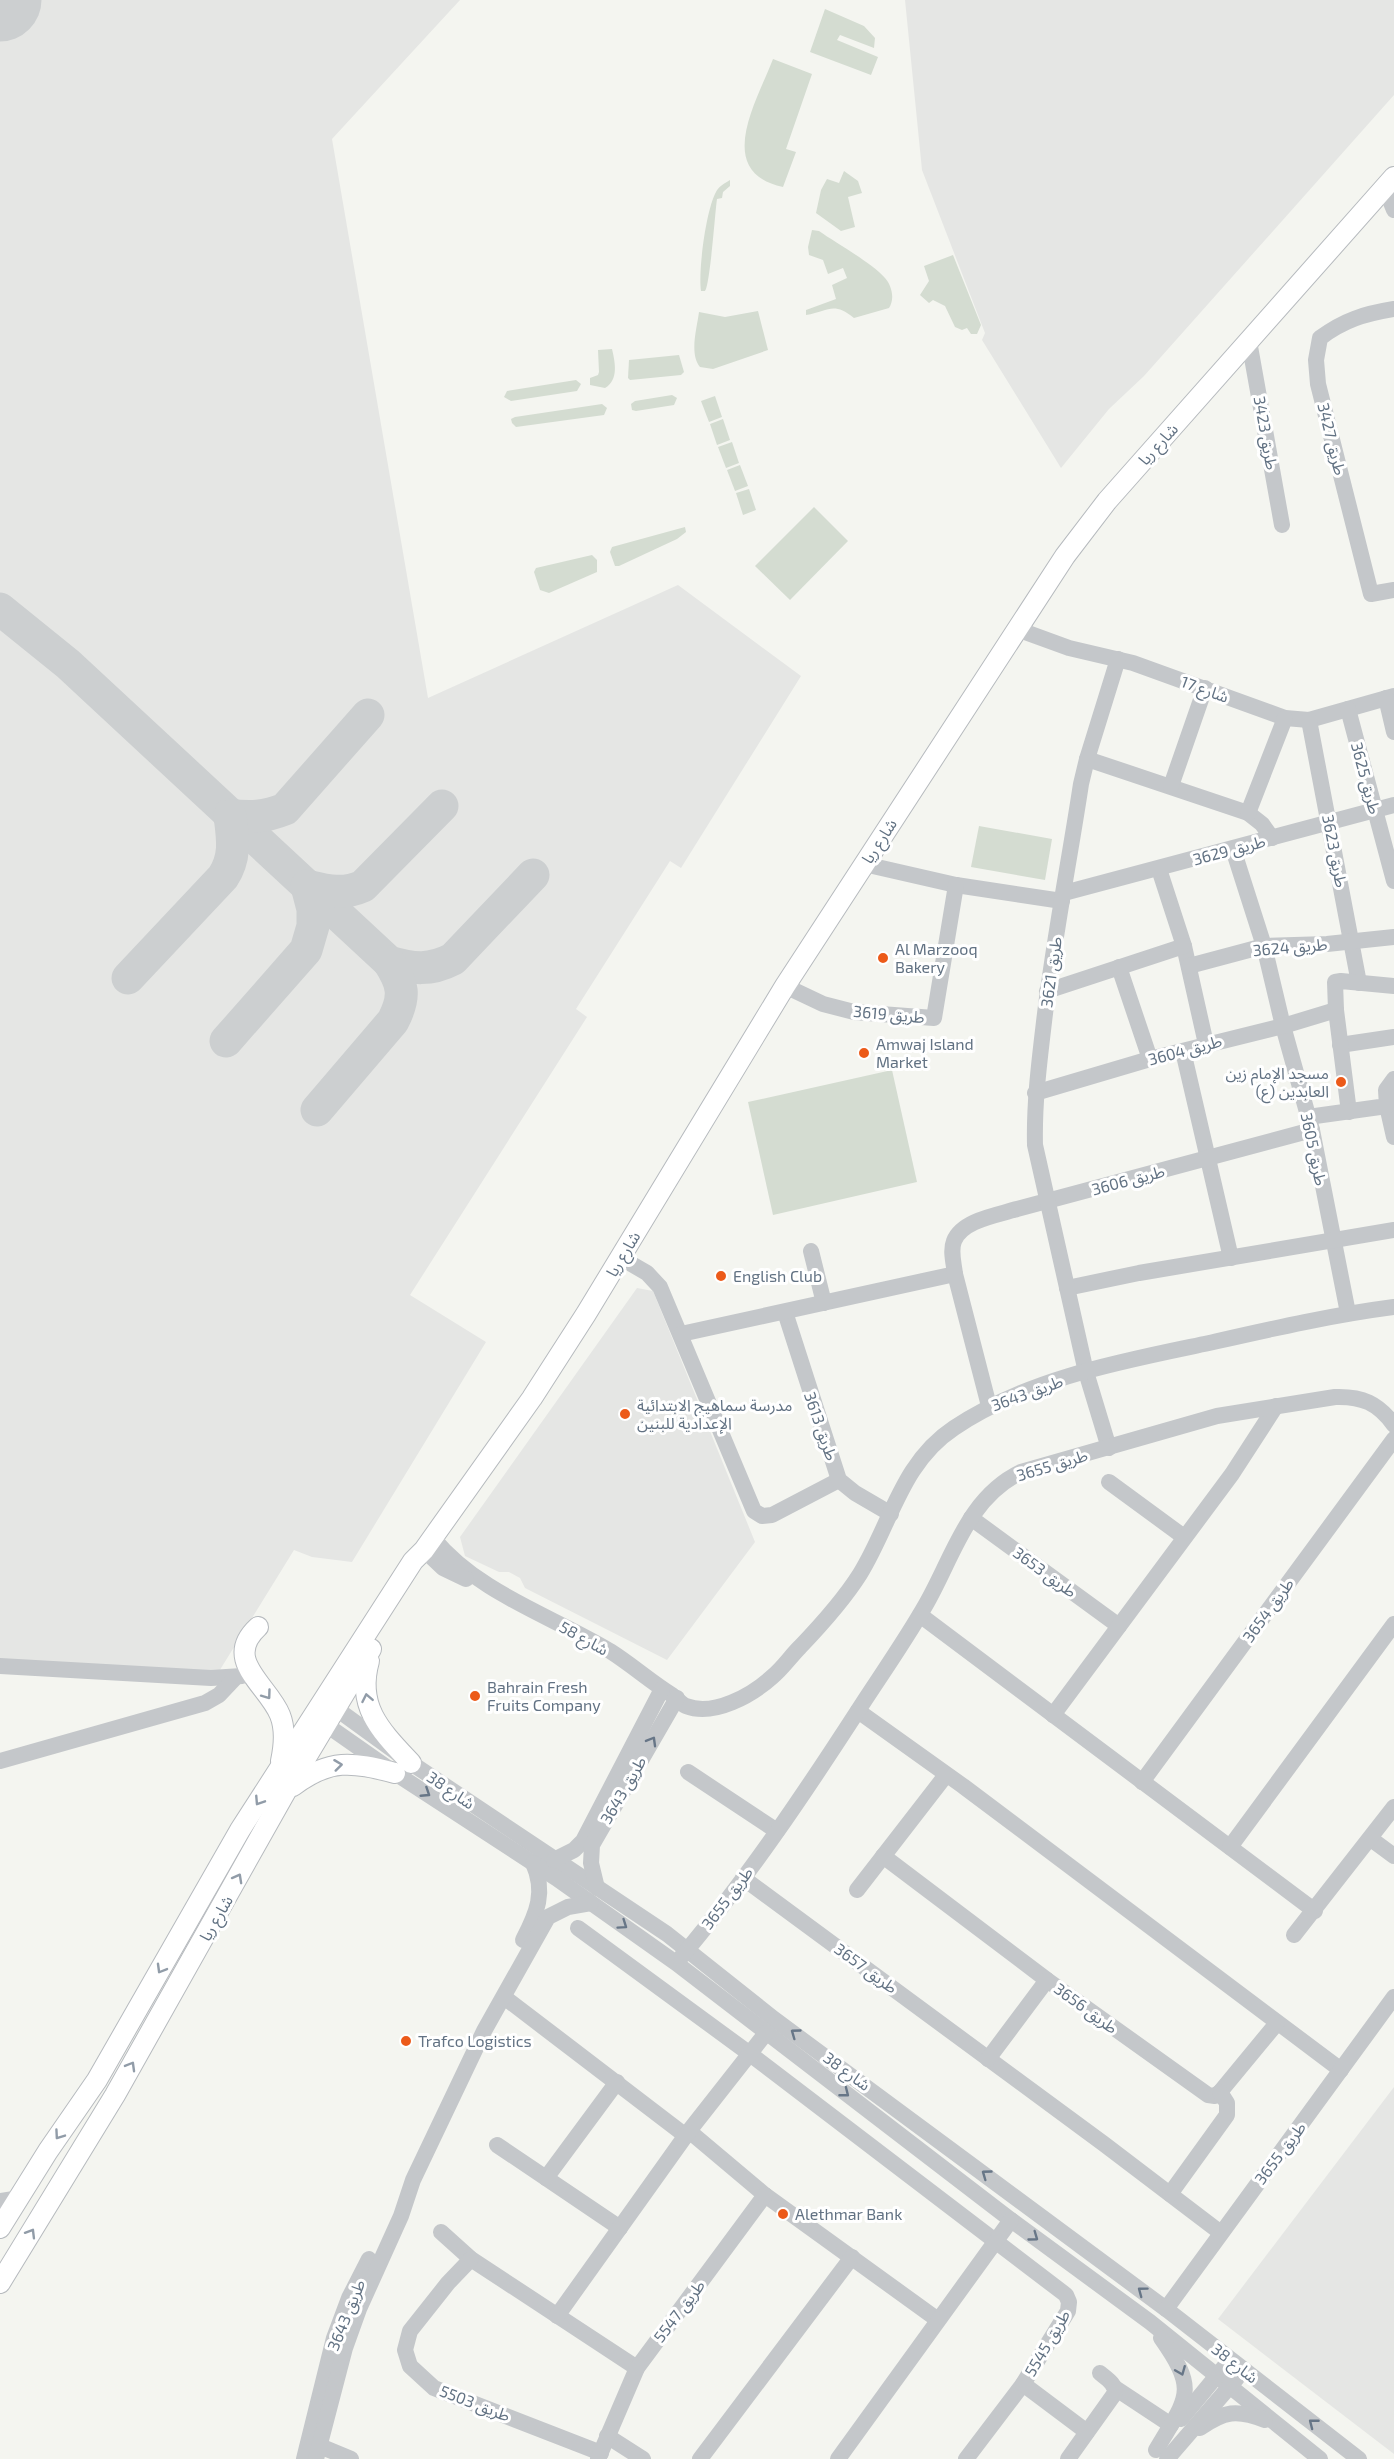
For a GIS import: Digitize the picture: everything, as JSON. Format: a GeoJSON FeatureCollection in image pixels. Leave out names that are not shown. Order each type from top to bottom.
{"type":"FeatureCollection","features":[{"type":"Feature","properties":{"kind":"main road","name":"شارع ريا"},"geometry":{"type":"LineString","coordinates":[[0,2283],[115,2095],[286,1791],[324,1713],[413,1561],[428,1544],[532,1398],[621,1258],[785,986],[1065,556],[1092,519],[1389,183]]}},
{"type":"Feature","properties":{"kind":"main road","name":"شارع ريا"},"geometry":{"type":"LineString","coordinates":[[0,2228],[48,2151],[98,2080],[240,1830],[278,1771],[324,1713],[373,1645],[421,1566],[428,1544]]}},
{"type":"Feature","properties":{"kind":"main road"},"geometry":{"type":"LineString","coordinates":[[258,1627],[251,1633],[245,1645],[244,1675],[279,1712],[282,1719],[283,1749],[278,1771]]}},
{"type":"Feature","properties":{"kind":"main road"},"geometry":{"type":"LineString","coordinates":[[373,1645],[365,1673],[367,1703],[403,1768]]}},
{"type":"Feature","properties":{"kind":"main road"},"geometry":{"type":"LineString","coordinates":[[286,1791],[311,1772],[335,1765],[403,1768]]}},
{"type":"Feature","properties":{"kind":"street"},"geometry":{"type":"LineString","coordinates":[[1389,183],[1394,210]]}},
{"type":"Feature","properties":{"kind":"street","name":"طريق 3427"},"geometry":{"type":"LineString","coordinates":[[1394,309],[1376,312],[1339,324],[1320,338],[1316,360],[1318,384],[1371,594],[1394,590]]}},
{"type":"Feature","properties":{"kind":"street","name":"طريق 3423"},"geometry":{"type":"LineString","coordinates":[[1249,341],[1282,525]]}},
{"type":"Feature","properties":{"kind":"street","name":"شارع 17"},"geometry":{"type":"LineString","coordinates":[[1017,629],[1069,648],[1118,659],[1285,718],[1309,720],[1390,697]]}},
{"type":"Feature","properties":{"kind":"street","name":"طريق 3621"},"geometry":{"type":"LineString","coordinates":[[1109,1448],[1086,1372],[1035,1145],[1035,1093],[1047,991],[1087,759],[1118,659]]}},
{"type":"Feature","properties":{"kind":"street"},"geometry":{"type":"LineString","coordinates":[[1171,786],[1205,688]]}},
{"type":"Feature","properties":{"kind":"street"},"geometry":{"type":"LineString","coordinates":[[1390,697],[1394,732]]}},
{"type":"Feature","properties":{"kind":"street","name":"طريق 3625"},"geometry":{"type":"LineString","coordinates":[[1348,709],[1394,881]]}},
{"type":"Feature","properties":{"kind":"street"},"geometry":{"type":"LineString","coordinates":[[1248,813],[1285,718]]}},
{"type":"Feature","properties":{"kind":"street","name":"طريق 3623"},"geometry":{"type":"LineString","coordinates":[[1309,720],[1359,983]]}},
{"type":"Feature","properties":{"kind":"street"},"geometry":{"type":"LineString","coordinates":[[1087,759],[1248,813],[1262,824],[1272,838]]}},
{"type":"Feature","properties":{"kind":"street","name":"طريق 3629"},"geometry":{"type":"LineString","coordinates":[[864,864],[956,885],[1063,897],[1394,805]]}},
{"type":"Feature","properties":{"kind":"street","name":"طريق 3605"},"geometry":{"type":"LineString","coordinates":[[1233,849],[1264,946],[1310,1123],[1347,1313]]}},
{"type":"Feature","properties":{"kind":"street"},"geometry":{"type":"LineString","coordinates":[[1159,869],[1184,946],[1206,1044]]}},
{"type":"Feature","properties":{"kind":"street","name":"طريق 3619"},"geometry":{"type":"LineString","coordinates":[[785,986],[823,1004],[854,1012],[934,1018],[956,885]]}},
{"type":"Feature","properties":{"kind":"street","name":"طريق 3624"},"geometry":{"type":"LineString","coordinates":[[1189,966],[1264,946],[1327,944],[1394,937]]}},
{"type":"Feature","properties":{"kind":"street"},"geometry":{"type":"LineString","coordinates":[[1047,991],[1184,946]]}},
{"type":"Feature","properties":{"kind":"street"},"geometry":{"type":"LineString","coordinates":[[1119,967],[1150,1059]]}},
{"type":"Feature","properties":{"kind":"street"},"geometry":{"type":"LineString","coordinates":[[1349,1112],[1336,1010],[1335,982],[1394,986]]}},
{"type":"Feature","properties":{"kind":"street","name":"طريق 3604"},"geometry":{"type":"LineString","coordinates":[[1035,1093],[1150,1059],[1283,1026],[1336,1010]]}},
{"type":"Feature","properties":{"kind":"street"},"geometry":{"type":"LineString","coordinates":[[1340,1046],[1394,1037]]}},
{"type":"Feature","properties":{"kind":"street"},"geometry":{"type":"LineString","coordinates":[[1182,1052],[1231,1258]]}},
{"type":"Feature","properties":{"kind":"street"},"geometry":{"type":"LineString","coordinates":[[1394,1079],[1386,1090],[1394,1137]]}},
{"type":"Feature","properties":{"kind":"street","name":"طريق 3606"},"geometry":{"type":"LineString","coordinates":[[1047,1200],[1208,1159],[1310,1123],[1349,1112],[1387,1106]]}},
{"type":"Feature","properties":{"kind":"street"},"geometry":{"type":"LineString","coordinates":[[989,1406],[955,1274],[952,1255],[954,1242],[960,1231],[973,1224],[1047,1200]]}},
{"type":"Feature","properties":{"kind":"street"},"geometry":{"type":"LineString","coordinates":[[1067,1288],[1139,1273],[1394,1230]]}},
{"type":"Feature","properties":{"kind":"street"},"geometry":{"type":"LineString","coordinates":[[811,1251],[824,1303]]}},
{"type":"Feature","properties":{"kind":"street"},"geometry":{"type":"LineString","coordinates":[[621,1258],[647,1273],[660,1287],[754,1511],[762,1516],[772,1515],[839,1480]]}},
{"type":"Feature","properties":{"kind":"street"},"geometry":{"type":"LineString","coordinates":[[681,1334],[955,1274]]}},
{"type":"Feature","properties":{"kind":"street","name":"طريق 3643"},"geometry":{"type":"LineString","coordinates":[[313,2453],[351,2328],[401,2216],[413,2180],[484,2031],[548,1917],[594,1895],[590,1857],[595,1840],[677,1698],[689,1707],[721,1706],[756,1689],[784,1665],[832,1614],[859,1575],[891,1514],[906,1478],[926,1451],[951,1430],[989,1406],[1036,1387],[1151,1355],[1347,1313],[1394,1307]]}},
{"type":"Feature","properties":{"kind":"street","name":"طريق 3613"},"geometry":{"type":"LineString","coordinates":[[785,1312],[839,1480],[855,1494],[891,1514]]}},
{"type":"Feature","properties":{"kind":"street","name":"طريق 3655"},"geometry":{"type":"LineString","coordinates":[[676,1963],[777,1832],[920,1615],[971,1518],[987,1496],[1006,1480],[1021,1472],[1217,1416],[1276,1406],[1352,1396],[1369,1401],[1384,1411],[1394,1425]]}},
{"type":"Feature","properties":{"kind":"street"},"geometry":{"type":"LineString","coordinates":[[1053,1715],[1232,1474],[1276,1406]]}},
{"type":"Feature","properties":{"kind":"street","name":"طريق 3654"},"geometry":{"type":"LineString","coordinates":[[1142,1782],[1394,1439]]}},
{"type":"Feature","properties":{"kind":"street"},"geometry":{"type":"LineString","coordinates":[[1109,1482],[1184,1537]]}},
{"type":"Feature","properties":{"kind":"street","name":"طريق 3653"},"geometry":{"type":"LineString","coordinates":[[971,1518],[1119,1626]]}},
{"type":"Feature","properties":{"kind":"street","name":"شارع 58"},"geometry":{"type":"LineString","coordinates":[[428,1544],[443,1568],[456,1576],[487,1585],[608,1650],[677,1698]]}},
{"type":"Feature","properties":{"kind":"street"},"geometry":{"type":"LineString","coordinates":[[920,1615],[1315,1911]]}},
{"type":"Feature","properties":{"kind":"street"},"geometry":{"type":"LineString","coordinates":[[1230,1847],[1394,1623]]}},
{"type":"Feature","properties":{"kind":"street"},"geometry":{"type":"LineString","coordinates":[[0,1666],[244,1675]]}},
{"type":"Feature","properties":{"kind":"street"},"geometry":{"type":"LineString","coordinates":[[0,1761],[205,1703],[244,1675]]}},
{"type":"Feature","properties":{"kind":"street","name":"طريق 3643"},"geometry":{"type":"LineString","coordinates":[[554,1860],[574,1850],[583,1841],[662,1689]]}},
{"type":"Feature","properties":{"kind":"street"},"geometry":{"type":"LineString","coordinates":[[858,1711],[1238,1990],[1341,2070]]}},
{"type":"Feature","properties":{"kind":"street","name":"شارع 38"},"geometry":{"type":"LineString","coordinates":[[324,1713],[533,1863],[594,1895],[687,1950],[774,2019],[1166,2309],[1359,2459]]}},
{"type":"Feature","properties":{"kind":"street","name":"شارع 38"},"geometry":{"type":"LineString","coordinates":[[403,1768],[554,1860],[676,1963],[1011,2220],[1150,2322],[1320,2459]]}},
{"type":"Feature","properties":{"kind":"street"},"geometry":{"type":"LineString","coordinates":[[688,1772],[777,1832]]}},
{"type":"Feature","properties":{"kind":"street"},"geometry":{"type":"LineString","coordinates":[[857,1890],[946,1775]]}},
{"type":"Feature","properties":{"kind":"street"},"geometry":{"type":"LineString","coordinates":[[1294,1935],[1394,1807]]}},
{"type":"Feature","properties":{"kind":"street"},"geometry":{"type":"LineString","coordinates":[[1371,1839],[1394,1856]]}},
{"type":"Feature","properties":{"kind":"street","name":"طريق 3656"},"geometry":{"type":"LineString","coordinates":[[883,1856],[1047,1980],[1201,2091],[1215,2096],[1220,2092]]}},
{"type":"Feature","properties":{"kind":"street","name":"طريق 3643"},"geometry":{"type":"LineString","coordinates":[[484,2031],[486,2018],[538,1907],[540,1887],[533,1863]]}},
{"type":"Feature","properties":{"kind":"street","name":"طريق 3657"},"geometry":{"type":"LineString","coordinates":[[743,1878],[1221,2233]]}},
{"type":"Feature","properties":{"kind":"street"},"geometry":{"type":"LineString","coordinates":[[578,1928],[750,2054],[996,2241]]}},
{"type":"Feature","properties":{"kind":"street"},"geometry":{"type":"LineString","coordinates":[[988,2059],[1047,1980]]}},
{"type":"Feature","properties":{"kind":"street"},"geometry":{"type":"LineString","coordinates":[[504,1997],[687,2133],[765,2195],[938,2320]]}},
{"type":"Feature","properties":{"kind":"street","name":"طريق 3655"},"geometry":{"type":"LineString","coordinates":[[1166,2309],[1394,1997]]}},
{"type":"Feature","properties":{"kind":"street"},"geometry":{"type":"LineString","coordinates":[[1170,2194],[1224,2121],[1228,2109],[1220,2092],[1277,2022]]}},
{"type":"Feature","properties":{"kind":"street"},"geometry":{"type":"LineString","coordinates":[[557,2316],[687,2133],[766,2033]]}},
{"type":"Feature","properties":{"kind":"street"},"geometry":{"type":"LineString","coordinates":[[546,2178],[617,2082]]}},
{"type":"Feature","properties":{"kind":"street"},"geometry":{"type":"LineString","coordinates":[[497,2145],[620,2228]]}},
{"type":"Feature","properties":{"kind":"street","name":"طريق 5547"},"geometry":{"type":"LineString","coordinates":[[599,2456],[637,2368],[765,2195]]}},
{"type":"Feature","properties":{"kind":"street"},"geometry":{"type":"LineString","coordinates":[[0,2201],[20,2198]]}},
{"type":"Feature","properties":{"kind":"street"},"geometry":{"type":"LineString","coordinates":[[838,2459],[1011,2220]]}},
{"type":"Feature","properties":{"kind":"street"},"geometry":{"type":"LineString","coordinates":[[441,2232],[471,2259],[637,2368]]}},
{"type":"Feature","properties":{"kind":"street","name":"طريق 5545"},"geometry":{"type":"LineString","coordinates":[[966,2459],[1023,2384],[1068,2311],[1069,2302],[1066,2295],[996,2241]]}},
{"type":"Feature","properties":{"kind":"street"},"geometry":{"type":"LineString","coordinates":[[700,2459],[852,2257]]}},
{"type":"Feature","properties":{"kind":"street","name":"طريق 5503"},"geometry":{"type":"LineString","coordinates":[[471,2259],[448,2283],[410,2331],[405,2350],[410,2366],[434,2388],[599,2456]]}},
{"type":"Feature","properties":{"kind":"street"},"geometry":{"type":"LineString","coordinates":[[1150,2322],[1174,2357],[1185,2379],[1184,2398],[1157,2456]]}},
{"type":"Feature","properties":{"kind":"street"},"geometry":{"type":"LineString","coordinates":[[1157,2456],[1230,2359]]}},
{"type":"Feature","properties":{"kind":"street"},"geometry":{"type":"LineString","coordinates":[[1177,2444],[1244,2370]]}},
{"type":"Feature","properties":{"kind":"street"},"geometry":{"type":"LineString","coordinates":[[1100,2373],[1115,2388],[1171,2425]]}},
{"type":"Feature","properties":{"kind":"street","name":"طريق 5545"},"geometry":{"type":"LineString","coordinates":[[1023,2384],[1087,2432]]}},
{"type":"Feature","properties":{"kind":"street"},"geometry":{"type":"LineString","coordinates":[[1068,2459],[1115,2393],[1115,2388]]}},
{"type":"Feature","properties":{"kind":"street"},"geometry":{"type":"LineString","coordinates":[[1157,2456],[1225,2414],[1247,2412],[1278,2425]]}},
{"type":"Feature","properties":{"kind":"street"},"geometry":{"type":"LineString","coordinates":[[607,2436],[643,2459]]}},
{"type":"Feature","properties":{"kind":"street"},"geometry":{"type":"LineString","coordinates":[[313,2453],[351,2459]]}},
{"type":"Feature","properties":{"kind":"shaded area"},"geometry":{"type":"Polygon","coordinates":[[[0,0],[460,0],[332,139],[428,698],[678,585],[801,676],[681,868],[670,861],[576,1009],[587,1017],[410,1295],[486,1342],[352,1562],[312,1557],[294,1550],[218,1673],[0,1660],[0,0]]]}},
{"type":"Feature","properties":{"kind":"shaded area"},"geometry":{"type":"Polygon","coordinates":[[[905,0],[1394,0],[1394,95],[1144,376],[1109,409],[1061,468],[982,340],[985,333],[922,170],[905,0]]]}},
{"type":"Feature","properties":{"kind":"shaded area"},"geometry":{"type":"Polygon","coordinates":[[[825,9],[864,26],[875,38],[874,48],[840,35],[837,40],[878,57],[871,75],[810,52],[825,9]]]}},
{"type":"Feature","properties":{"kind":"shaded area"},"geometry":{"type":"Polygon","coordinates":[[[773,59],[812,74],[786,149],[796,152],[783,187],[762,179],[750,167],[745,151],[746,133],[751,114],[773,59]]]}},
{"type":"Feature","properties":{"kind":"shaded area"},"geometry":{"type":"Polygon","coordinates":[[[844,171],[858,181],[862,193],[848,197],[855,227],[841,231],[816,213],[821,190],[827,179],[839,183],[844,171]]]}},
{"type":"Feature","properties":{"kind":"shaded area"},"geometry":{"type":"Polygon","coordinates":[[[730,180],[730,186],[723,192],[722,198],[717,199],[709,276],[705,291],[701,291],[702,256],[709,212],[717,190],[730,180]]]}},
{"type":"Feature","properties":{"kind":"shaded area"},"geometry":{"type":"Polygon","coordinates":[[[812,230],[819,231],[854,253],[885,278],[892,293],[889,308],[854,318],[836,309],[806,315],[806,310],[836,299],[832,285],[847,278],[843,268],[828,274],[823,260],[809,255],[808,247],[812,230]]]}},
{"type":"Feature","properties":{"kind":"shaded area"},"geometry":{"type":"Polygon","coordinates":[[[953,255],[981,325],[977,334],[971,334],[967,328],[962,330],[955,327],[945,306],[933,300],[929,303],[920,295],[929,281],[924,266],[953,255]]]}},
{"type":"Feature","properties":{"kind":"shaded area"},"geometry":{"type":"Polygon","coordinates":[[[758,311],[768,350],[713,369],[700,367],[694,348],[699,312],[725,317],[758,311]]]}},
{"type":"Feature","properties":{"kind":"shaded area"},"geometry":{"type":"Polygon","coordinates":[[[612,349],[615,370],[609,385],[605,388],[590,385],[590,378],[598,375],[599,372],[598,350],[612,349]]]}},
{"type":"Feature","properties":{"kind":"shaded area"},"geometry":{"type":"Polygon","coordinates":[[[679,355],[684,372],[681,375],[630,380],[628,378],[629,360],[679,355]]]}},
{"type":"Feature","properties":{"kind":"shaded area"},"geometry":{"type":"Polygon","coordinates":[[[576,380],[581,384],[577,391],[511,401],[504,397],[507,391],[576,380]]]}},
{"type":"Feature","properties":{"kind":"shaded area"},"geometry":{"type":"Polygon","coordinates":[[[672,395],[677,398],[674,405],[632,410],[631,404],[635,401],[672,395]]]}},
{"type":"Feature","properties":{"kind":"shaded area"},"geometry":{"type":"Polygon","coordinates":[[[715,396],[722,417],[709,422],[701,401],[715,396]]]}},
{"type":"Feature","properties":{"kind":"shaded area"},"geometry":{"type":"Polygon","coordinates":[[[602,404],[607,408],[604,415],[516,427],[511,419],[515,417],[602,404]]]}},
{"type":"Feature","properties":{"kind":"shaded area"},"geometry":{"type":"Polygon","coordinates":[[[723,419],[730,440],[717,445],[710,424],[723,419]]]}},
{"type":"Feature","properties":{"kind":"shaded area"},"geometry":{"type":"Polygon","coordinates":[[[732,442],[739,463],[726,468],[718,447],[732,442]]]}},
{"type":"Feature","properties":{"kind":"shaded area"},"geometry":{"type":"Polygon","coordinates":[[[740,465],[748,486],[735,491],[727,470],[740,465]]]}},
{"type":"Feature","properties":{"kind":"shaded area"},"geometry":{"type":"Polygon","coordinates":[[[749,489],[756,510],[743,515],[736,493],[749,489]]]}},
{"type":"Feature","properties":{"kind":"shaded area"},"geometry":{"type":"Polygon","coordinates":[[[814,507],[848,541],[790,600],[755,566],[814,507]]]}},
{"type":"Feature","properties":{"kind":"shaded area"},"geometry":{"type":"Polygon","coordinates":[[[685,527],[686,532],[677,539],[615,566],[610,552],[612,547],[685,527]]]}},
{"type":"Feature","properties":{"kind":"shaded area"},"geometry":{"type":"Polygon","coordinates":[[[592,555],[597,560],[597,572],[549,593],[540,590],[534,572],[536,568],[592,555]]]}},
{"type":"Feature","properties":{"kind":"shaded area"},"geometry":{"type":"Polygon","coordinates":[[[979,826],[1052,839],[1045,880],[971,867],[979,826]]]}},
{"type":"Feature","properties":{"kind":"shaded area"},"geometry":{"type":"Polygon","coordinates":[[[892,1070],[917,1182],[773,1215],[748,1102],[892,1070]]]}},
{"type":"Feature","properties":{"kind":"shaded area","name":"مدرسة سماهيج الابتدائية الإعدادية للبنين"},"geometry":{"type":"Polygon","coordinates":[[[637,1288],[653,1291],[755,1542],[667,1660],[525,1588],[520,1578],[509,1572],[499,1572],[465,1556],[460,1537],[637,1288]]]}},
{"type":"Feature","properties":{"kind":"shaded area"},"geometry":{"type":"Polygon","coordinates":[[[1394,2087],[1394,2454],[1218,2319],[1394,2087]]]}},
{"type":"Feature","properties":{"kind":"taxiway"},"geometry":{"type":"LineString","coordinates":[[0,609],[68,664],[389,962],[421,968],[437,966],[453,959],[533,875]]}},
{"type":"Feature","properties":{"kind":"taxiway"},"geometry":{"type":"LineString","coordinates":[[229,815],[257,816],[285,809],[368,715]]}},
{"type":"Feature","properties":{"kind":"taxiway"},"geometry":{"type":"LineString","coordinates":[[226,1041],[306,950],[313,926],[313,909],[307,886],[329,891],[356,889],[363,886],[442,806]]}},
{"type":"Feature","properties":{"kind":"taxiway"},"geometry":{"type":"LineString","coordinates":[[128,978],[223,877],[232,855],[230,816]]}},
{"type":"Feature","properties":{"kind":"taxiway"},"geometry":{"type":"LineString","coordinates":[[317,1110],[393,1021],[400,1004],[401,990],[389,962]]}},
{"type":"Feature","properties":{"kind":"place","name":"Al Marzooq Bakery"},"geometry":{"type":"Point","coordinates":[883,958]}},
{"type":"Feature","properties":{"kind":"place","name":"Amwaj Island Market"},"geometry":{"type":"Point","coordinates":[864,1053]}},
{"type":"Feature","properties":{"kind":"place","name":"مسجد الإمام زين العابدين (ع)"},"geometry":{"type":"Point","coordinates":[1341,1082]}},
{"type":"Feature","properties":{"kind":"place","name":"English Club"},"geometry":{"type":"Point","coordinates":[721,1276]}},
{"type":"Feature","properties":{"kind":"place","name":"مدرسة سماهيج الابتدائية الإعدادية للبنين"},"geometry":{"type":"Point","coordinates":[625,1414]}},
{"type":"Feature","properties":{"kind":"place","name":"Bahrain Fresh Fruits Company"},"geometry":{"type":"Point","coordinates":[475,1696]}},
{"type":"Feature","properties":{"kind":"place","name":"Trafco Logistics"},"geometry":{"type":"Point","coordinates":[406,2041]}},
{"type":"Feature","properties":{"kind":"place","name":"Alethmar Bank"},"geometry":{"type":"Point","coordinates":[783,2214]}}]}
